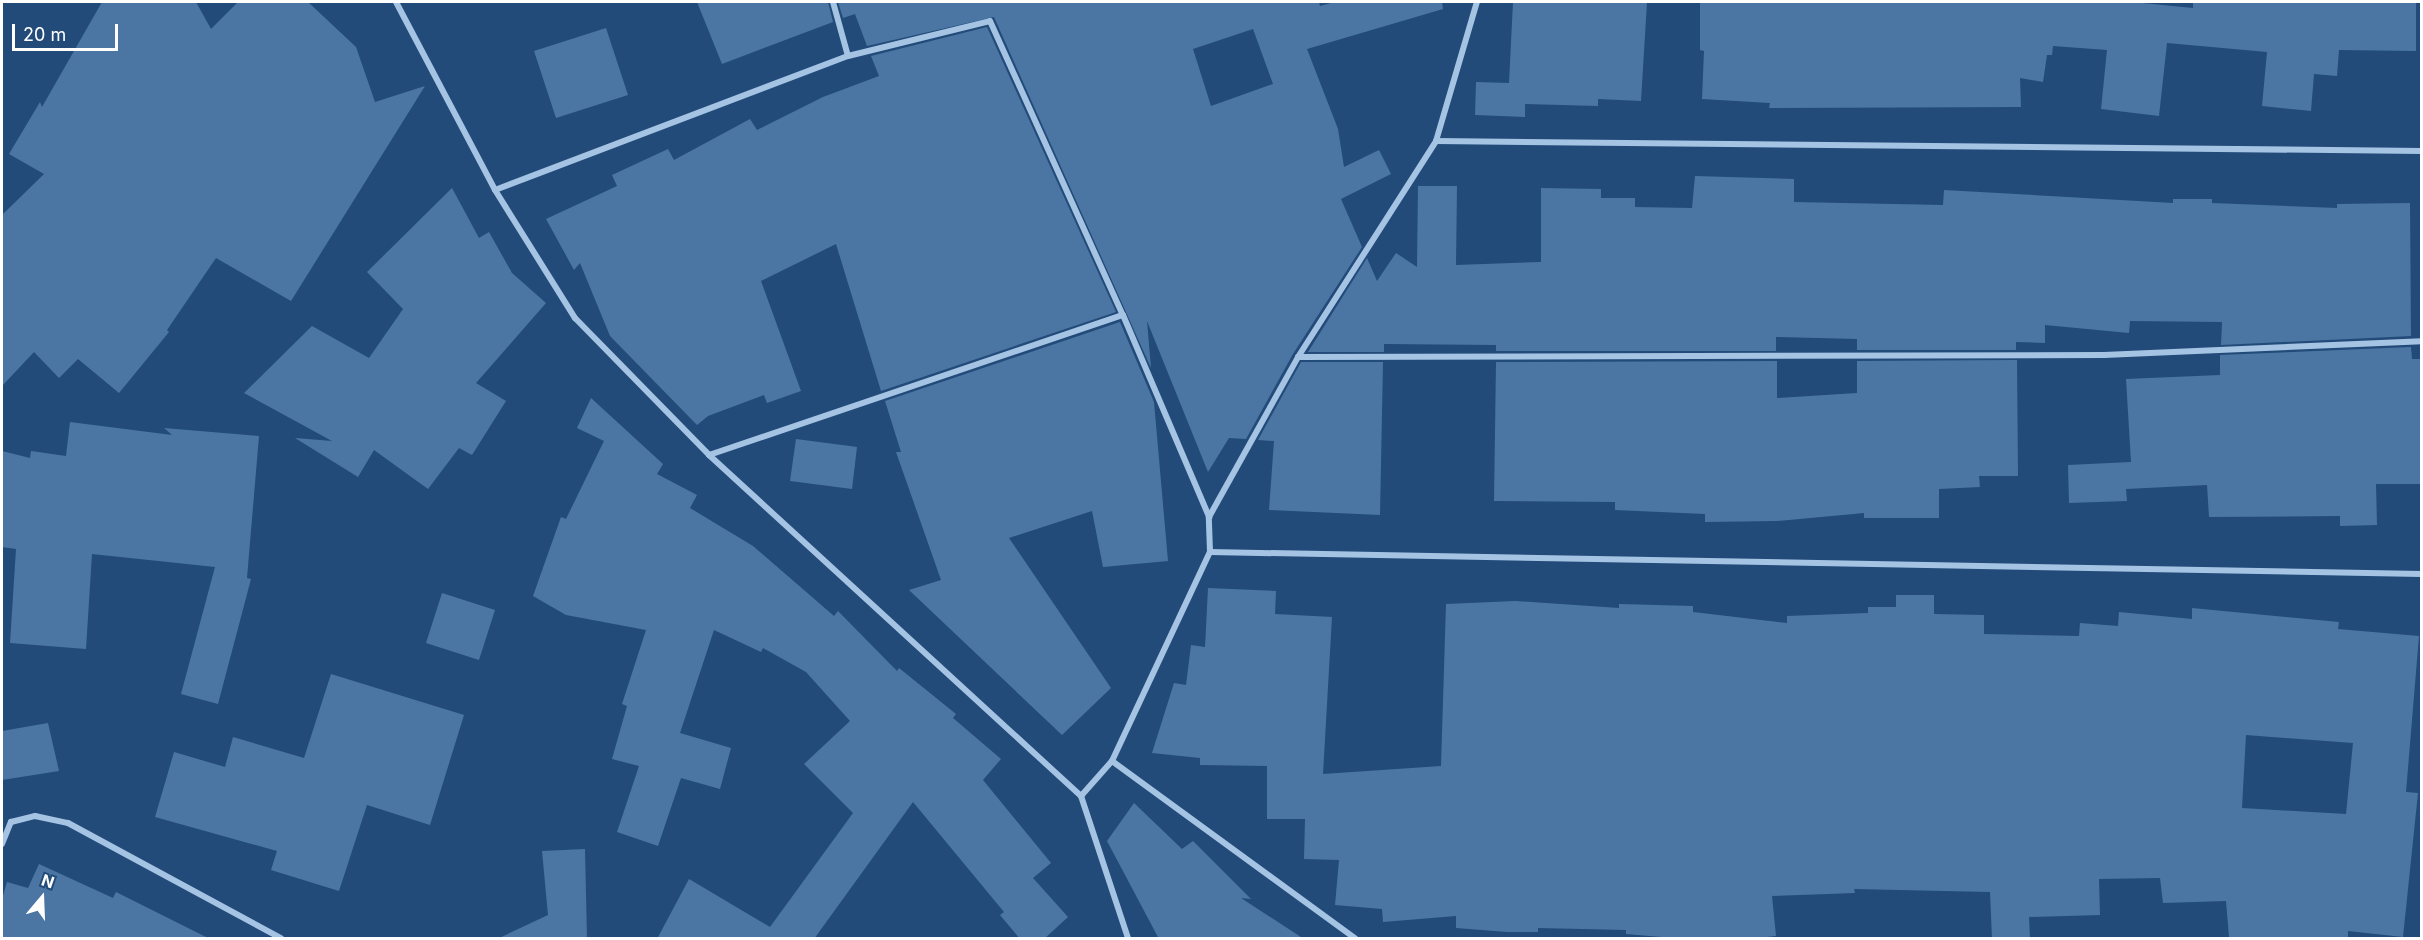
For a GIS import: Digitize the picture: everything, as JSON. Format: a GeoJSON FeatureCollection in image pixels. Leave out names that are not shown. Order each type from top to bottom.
{"type":"FeatureCollection","features":[{"type":"Feature","properties":{"kind":"street"},"geometry":{"type":"LineString","coordinates":[[396,2],[495,190],[575,318],[709,455],[1081,796],[1128,939]]}},
{"type":"Feature","properties":{"kind":"street"},"geometry":{"type":"LineString","coordinates":[[832,2],[848,56]]}},
{"type":"Feature","properties":{"kind":"street"},"geometry":{"type":"LineString","coordinates":[[1209,517],[1298,357],[1436,141],[1477,2]]}},
{"type":"Feature","properties":{"kind":"street"},"geometry":{"type":"LineString","coordinates":[[495,190],[848,56],[990,21],[1123,315],[1209,517],[1210,552],[1112,761],[1081,796]]}},
{"type":"Feature","properties":{"kind":"street"},"geometry":{"type":"LineString","coordinates":[[1436,141],[2421,151]]}},
{"type":"Feature","properties":{"kind":"street"},"geometry":{"type":"LineString","coordinates":[[709,455],[1123,315]]}},
{"type":"Feature","properties":{"kind":"street"},"geometry":{"type":"LineString","coordinates":[[1298,357],[2104,355],[2421,341]]}},
{"type":"Feature","properties":{"kind":"street"},"geometry":{"type":"LineString","coordinates":[[1210,552],[2421,574]]}},
{"type":"Feature","properties":{"kind":"street"},"geometry":{"type":"LineString","coordinates":[[1112,761],[1355,939]]}},
{"type":"Feature","properties":{"kind":"street"},"geometry":{"type":"LineString","coordinates":[[2,844],[11,822],[35,816],[68,823],[281,939]]}},
{"type":"Feature","properties":{"kind":"building"},"geometry":{"type":"Polygon","coordinates":[[[102,2],[196,2],[211,29],[238,2],[308,2],[356,47],[375,102],[425,86],[291,301],[216,258],[167,330],[169,332],[119,393],[78,359],[59,378],[34,352],[2,386],[2,215],[44,174],[9,154],[40,102],[42,107],[102,2]]]}},
{"type":"Feature","properties":{"kind":"building"},"geometry":{"type":"Polygon","coordinates":[[[697,2],[828,2],[833,22],[722,64],[697,2]]]}},
{"type":"Feature","properties":{"kind":"building"},"geometry":{"type":"Polygon","coordinates":[[[838,2],[1319,2],[1320,6],[1335,2],[1442,2],[1443,9],[1307,49],[1338,129],[1344,167],[1379,150],[1391,174],[1341,199],[1362,247],[1293,354],[1246,439],[1229,438],[1208,472],[1147,321],[1151,368],[994,17],[867,46],[855,14],[843,18],[838,2]],[[1253,29],[1193,49],[1211,106],[1273,84],[1253,29]]]}},
{"type":"Feature","properties":{"kind":"building"},"geometry":{"type":"Polygon","coordinates":[[[1513,2],[1647,2],[1641,101],[1598,99],[1598,106],[1525,104],[1525,117],[1475,115],[1476,82],[1509,83],[1513,2]]]}},
{"type":"Feature","properties":{"kind":"building"},"geometry":{"type":"Polygon","coordinates":[[[1700,2],[2132,2],[2193,8],[2193,2],[2416,2],[2416,51],[2339,50],[2337,76],[2314,74],[2311,111],[2262,106],[2267,52],[2167,43],[2159,116],[2101,109],[2107,50],[2053,46],[2052,55],[2047,55],[2043,82],[2020,78],[2021,107],[1769,108],[1770,103],[1702,99],[1704,51],[1700,50],[1700,2]]]}},
{"type":"Feature","properties":{"kind":"building"},"geometry":{"type":"Polygon","coordinates":[[[987,27],[1116,312],[881,391],[836,244],[761,281],[801,391],[767,403],[764,395],[708,416],[697,425],[610,336],[580,263],[574,270],[546,219],[617,186],[612,175],[668,149],[674,160],[750,119],[757,130],[823,97],[879,76],[871,56],[987,27]]]}},
{"type":"Feature","properties":{"kind":"building"},"geometry":{"type":"Polygon","coordinates":[[[606,28],[628,95],[556,118],[534,51],[606,28]]]}},
{"type":"Feature","properties":{"kind":"building"},"geometry":{"type":"Polygon","coordinates":[[[1695,176],[1794,179],[1794,202],[1943,205],[1944,190],[2173,203],[2173,199],[2212,199],[2212,203],[2337,208],[2337,204],[2410,203],[2411,336],[2221,345],[2222,322],[2130,321],[2129,333],[2045,325],[2045,343],[2016,342],[2016,350],[1857,350],[1857,339],[1776,337],[1776,351],[1496,351],[1496,345],[1384,344],[1384,352],[1308,352],[1367,258],[1377,281],[1396,253],[1417,267],[1418,186],[1457,186],[1456,265],[1541,262],[1541,188],[1601,189],[1601,198],[1635,198],[1635,207],[1692,208],[1695,176]]]}},
{"type":"Feature","properties":{"kind":"building"},"geometry":{"type":"Polygon","coordinates":[[[452,188],[479,238],[489,232],[512,273],[546,303],[476,383],[506,401],[472,455],[459,448],[428,489],[374,450],[358,477],[295,438],[332,441],[244,393],[312,326],[369,358],[403,309],[367,272],[452,188]]]}},
{"type":"Feature","properties":{"kind":"building"},"geometry":{"type":"Polygon","coordinates":[[[1120,322],[1154,402],[1168,561],[1103,567],[1092,511],[1009,538],[1111,688],[1062,735],[909,590],[941,580],[896,452],[901,452],[885,401],[1120,322]]]}},
{"type":"Feature","properties":{"kind":"building"},"geometry":{"type":"Polygon","coordinates":[[[2411,347],[2412,359],[2421,359],[2421,484],[2376,484],[2377,525],[2340,526],[2340,516],[2209,517],[2207,485],[2126,489],[2127,501],[2069,503],[2068,465],[2131,462],[2126,379],[2220,375],[2220,355],[2411,347]]]}},
{"type":"Feature","properties":{"kind":"building"},"geometry":{"type":"Polygon","coordinates":[[[2017,360],[2018,476],[1979,476],[1980,487],[1939,489],[1939,518],[1864,518],[1864,513],[1777,521],[1705,522],[1705,514],[1615,510],[1615,502],[1494,501],[1496,362],[1777,361],[1777,398],[1857,393],[1857,361],[2017,360]]]}},
{"type":"Feature","properties":{"kind":"building"},"geometry":{"type":"Polygon","coordinates":[[[1301,362],[1383,362],[1380,515],[1269,510],[1274,441],[1258,440],[1301,362]]]}},
{"type":"Feature","properties":{"kind":"building"},"geometry":{"type":"Polygon","coordinates":[[[591,398],[663,464],[657,474],[697,495],[690,508],[753,546],[834,616],[838,611],[897,671],[899,668],[956,714],[953,718],[1001,759],[983,780],[1051,863],[1033,878],[1068,917],[1044,939],[1020,939],[1000,915],[1004,912],[913,802],[814,939],[657,939],[689,879],[770,927],[853,813],[804,764],[850,721],[806,672],[763,648],[761,652],[714,630],[680,733],[731,748],[720,789],[681,778],[658,846],[617,832],[639,766],[612,759],[627,706],[622,704],[646,630],[566,615],[533,596],[561,517],[566,519],[604,441],[577,428],[591,398]]]}},
{"type":"Feature","properties":{"kind":"building"},"geometry":{"type":"Polygon","coordinates":[[[70,422],[172,435],[164,428],[259,436],[247,578],[251,579],[218,704],[181,694],[215,567],[92,554],[86,649],[10,643],[16,549],[2,547],[2,451],[30,458],[31,451],[66,456],[70,422]]]}},
{"type":"Feature","properties":{"kind":"building"},"geometry":{"type":"Polygon","coordinates":[[[796,439],[857,447],[852,489],[790,481],[796,439]]]}},
{"type":"Feature","properties":{"kind":"building"},"geometry":{"type":"Polygon","coordinates":[[[1208,588],[1276,591],[1275,614],[1332,617],[1323,774],[1441,766],[1446,604],[1515,601],[1619,608],[1619,604],[1693,606],[1693,612],[1787,623],[1787,616],[1868,613],[1868,607],[1896,607],[1896,595],[1934,595],[1934,614],[1984,615],[1984,634],[2079,636],[2080,623],[2118,626],[2119,612],[2192,619],[2192,608],[2339,622],[2338,629],[2419,636],[2406,792],[2418,793],[2403,937],[2348,931],[2348,937],[2229,937],[2226,901],[2163,903],[2160,878],[2099,879],[2100,915],[2029,917],[2030,939],[1992,939],[1990,892],[1854,889],[1855,893],[1772,896],[1776,936],[1748,939],[1685,939],[1626,934],[1626,930],[1538,928],[1538,932],[1507,932],[1456,928],[1456,916],[1383,922],[1382,909],[1335,905],[1339,860],[1304,859],[1305,819],[1267,819],[1267,766],[1200,765],[1200,758],[1152,753],[1174,683],[1186,685],[1191,645],[1205,647],[1208,588]],[[2246,735],[2242,808],[2346,814],[2353,743],[2246,735]]]}},
{"type":"Feature","properties":{"kind":"building"},"geometry":{"type":"Polygon","coordinates":[[[442,593],[495,610],[479,660],[426,643],[442,593]]]}},
{"type":"Feature","properties":{"kind":"building"},"geometry":{"type":"Polygon","coordinates":[[[331,674],[464,715],[430,825],[367,805],[339,891],[271,870],[277,851],[155,817],[174,752],[225,767],[233,737],[304,758],[331,674]]]}},
{"type":"Feature","properties":{"kind":"building"},"geometry":{"type":"Polygon","coordinates":[[[48,723],[59,771],[2,780],[2,731],[48,723]]]}},
{"type":"Feature","properties":{"kind":"building"},"geometry":{"type":"Polygon","coordinates":[[[1134,803],[1182,849],[1193,841],[1251,899],[1241,898],[1304,939],[1159,939],[1107,841],[1134,803]]]}},
{"type":"Feature","properties":{"kind":"building"},"geometry":{"type":"Polygon","coordinates":[[[585,849],[587,939],[497,939],[548,915],[542,851],[585,849]]]}},
{"type":"Feature","properties":{"kind":"building"},"geometry":{"type":"Polygon","coordinates":[[[39,864],[113,898],[116,892],[210,939],[2,939],[2,899],[7,882],[28,888],[39,864]]]}}]}
